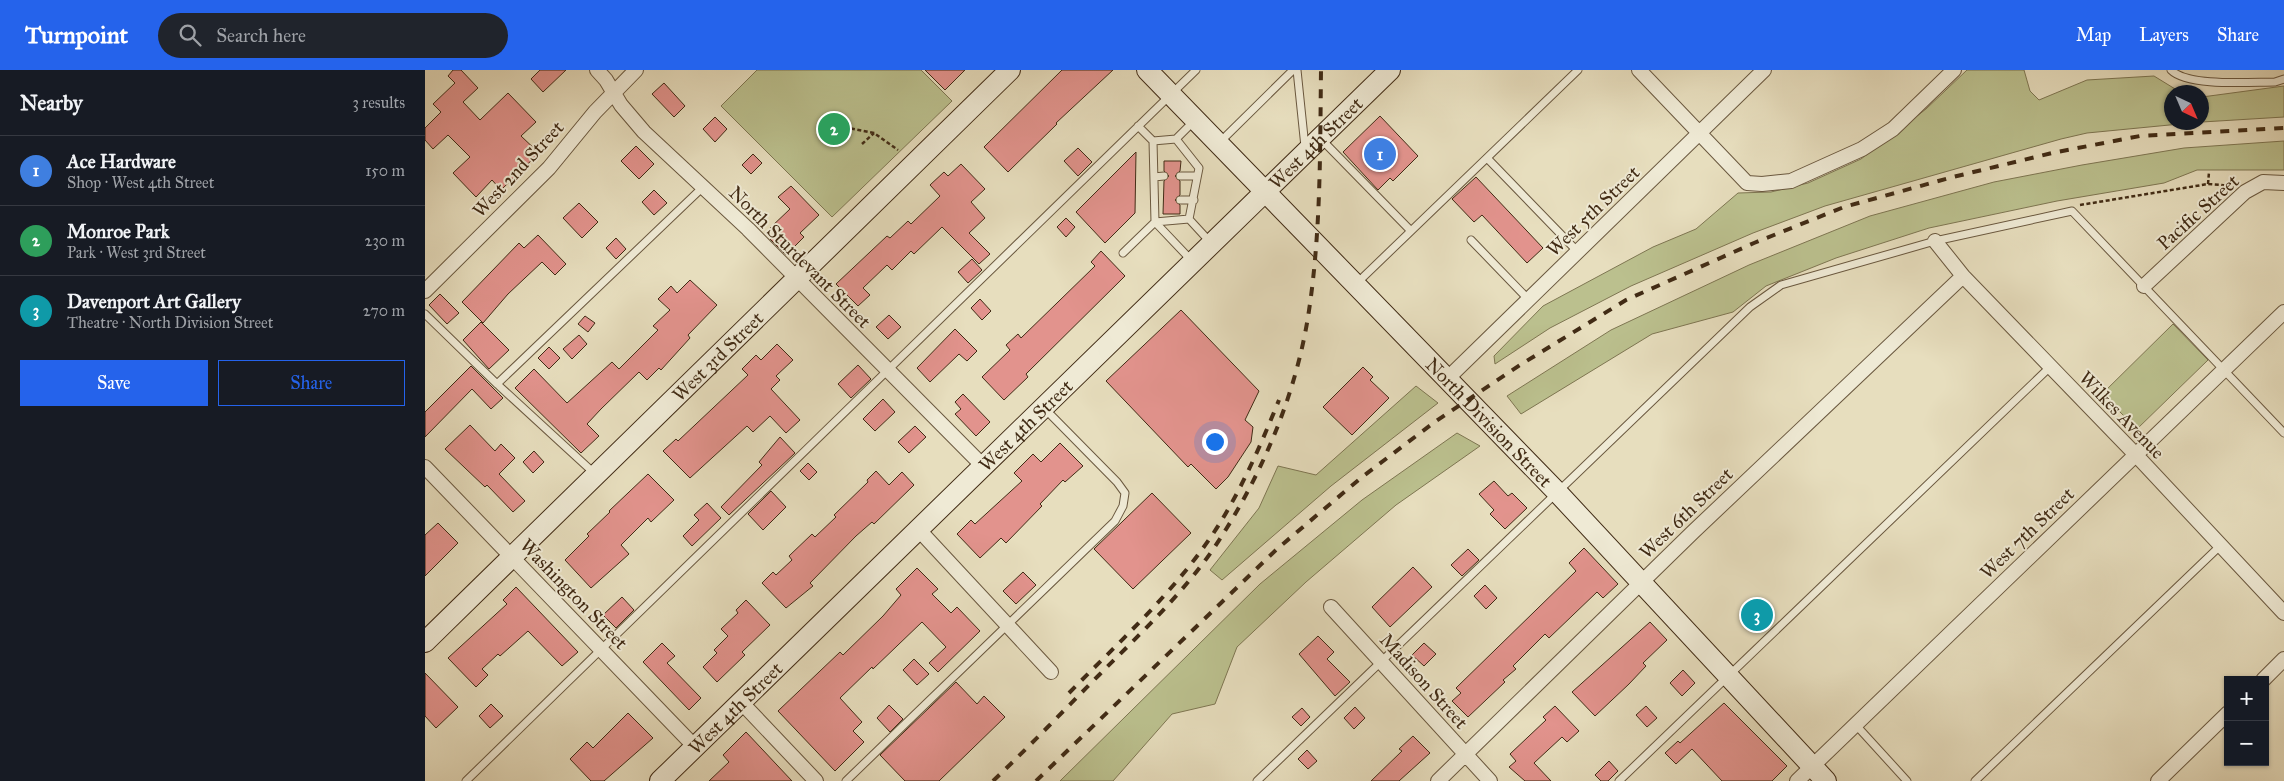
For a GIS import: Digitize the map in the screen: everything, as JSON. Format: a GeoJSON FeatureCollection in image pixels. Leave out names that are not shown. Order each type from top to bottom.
{"type":"FeatureCollection","features":[{"type":"Feature","properties":{"kind":"main road","name":"West 3rd Street"},"geometry":{"type":"LineString","coordinates":[[425,642],[1010,70]]}},
{"type":"Feature","properties":{"kind":"main road","name":"North Division Street"},"geometry":{"type":"LineString","coordinates":[[1147,70],[1557,492],[1826,781]]}},
{"type":"Feature","properties":{"kind":"main road","name":"West 4th Street"},"geometry":{"type":"LineString","coordinates":[[660,781],[1390,70]]}},
{"type":"Feature","properties":{"kind":"street","name":"North Sturdevant Street"},"geometry":{"type":"LineString","coordinates":[[597,70],[644,132],[797,278],[887,371],[984,466]]}},
{"type":"Feature","properties":{"kind":"street","name":"West 2nd Street"},"geometry":{"type":"LineString","coordinates":[[425,291],[549,168],[613,93],[636,70]]}},
{"type":"Feature","properties":{"kind":"street"},"geometry":{"type":"LineString","coordinates":[[1639,70],[1747,183],[1762,184],[1791,181],[1862,150],[1893,129],[1954,70]]}},
{"type":"Feature","properties":{"kind":"street","name":"West 5th Street"},"geometry":{"type":"LineString","coordinates":[[1448,378],[1764,70]]}},
{"type":"Feature","properties":{"kind":"street","name":"Pacific Street"},"geometry":{"type":"LineString","coordinates":[[2144,286],[2245,192],[2263,182],[2284,183]]}},
{"type":"Feature","properties":{"kind":"street","name":"Wilkes Avenue"},"geometry":{"type":"LineString","coordinates":[[1935,241],[1963,276],[2136,455],[2284,613]]}},
{"type":"Feature","properties":{"kind":"street","name":"West 6th Street"},"geometry":{"type":"LineString","coordinates":[[1439,781],[1641,583],[1963,276]]}},
{"type":"Feature","properties":{"kind":"street","name":"West 7th Street"},"geometry":{"type":"LineString","coordinates":[[1797,781],[2284,312]]}},
{"type":"Feature","properties":{"kind":"street","name":"Washington Street"},"geometry":{"type":"LineString","coordinates":[[425,467],[695,747]]}},
{"type":"Feature","properties":{"kind":"street"},"geometry":{"type":"LineString","coordinates":[[919,530],[1051,672]]}},
{"type":"Feature","properties":{"kind":"street","name":"Madison Street"},"geometry":{"type":"LineString","coordinates":[[1331,606],[1490,781]]}},
{"type":"Feature","properties":{"kind":"street"},"geometry":{"type":"LineString","coordinates":[[2267,676],[2284,659]]}},
{"type":"Feature","properties":{"kind":"street"},"geometry":{"type":"LineString","coordinates":[[741,702],[816,781]]}},
{"type":"Feature","properties":{"kind":"street"},"geometry":{"type":"LineString","coordinates":[[2157,781],[2224,718]]}},
{"type":"Feature","properties":{"kind":"lane"},"geometry":{"type":"LineString","coordinates":[[466,781],[1196,70]]}},
{"type":"Feature","properties":{"kind":"lane"},"geometry":{"type":"LineString","coordinates":[[1218,144],[1293,70]]}},
{"type":"Feature","properties":{"kind":"lane"},"geometry":{"type":"LineString","coordinates":[[1297,70],[1306,152]]}},
{"type":"Feature","properties":{"kind":"lane"},"geometry":{"type":"LineString","coordinates":[[1356,284],[1578,70]]}},
{"type":"Feature","properties":{"kind":"lane"},"geometry":{"type":"LineString","coordinates":[[2171,70],[2175,74],[2201,82],[2275,82],[2284,79]]}},
{"type":"Feature","properties":{"kind":"lane"},"geometry":{"type":"LineString","coordinates":[[1153,141],[1176,139],[1195,120]]}},
{"type":"Feature","properties":{"kind":"lane"},"geometry":{"type":"LineString","coordinates":[[1138,126],[1153,141],[1155,222],[1192,262]]}},
{"type":"Feature","properties":{"kind":"lane"},"geometry":{"type":"LineString","coordinates":[[1320,138],[1411,231]]}},
{"type":"Feature","properties":{"kind":"lane"},"geometry":{"type":"LineString","coordinates":[[1176,139],[1199,168],[1189,219]]}},
{"type":"Feature","properties":{"kind":"lane"},"geometry":{"type":"LineString","coordinates":[[1487,158],[1578,252]]}},
{"type":"Feature","properties":{"kind":"lane"},"geometry":{"type":"LineString","coordinates":[[1154,176],[1164,176]]}},
{"type":"Feature","properties":{"kind":"lane"},"geometry":{"type":"LineString","coordinates":[[1180,176],[1197,176]]}},
{"type":"Feature","properties":{"kind":"lane"},"geometry":{"type":"LineString","coordinates":[[497,384],[703,187]]}},
{"type":"Feature","properties":{"kind":"lane"},"geometry":{"type":"LineString","coordinates":[[1154,199],[1163,199]]}},
{"type":"Feature","properties":{"kind":"lane"},"geometry":{"type":"LineString","coordinates":[[1180,200],[1194,200]]}},
{"type":"Feature","properties":{"kind":"lane"},"geometry":{"type":"LineString","coordinates":[[1257,781],[1750,307],[1781,286],[1935,241],[2072,211],[2284,433]]}},
{"type":"Feature","properties":{"kind":"lane"},"geometry":{"type":"LineString","coordinates":[[1189,219],[1212,244]]}},
{"type":"Feature","properties":{"kind":"lane"},"geometry":{"type":"LineString","coordinates":[[1123,253],[1155,222],[1189,219]]}},
{"type":"Feature","properties":{"kind":"lane"},"geometry":{"type":"LineString","coordinates":[[1471,240],[1529,300]]}},
{"type":"Feature","properties":{"kind":"lane"},"geometry":{"type":"LineString","coordinates":[[425,314],[497,384],[596,474]]}},
{"type":"Feature","properties":{"kind":"lane"},"geometry":{"type":"LineString","coordinates":[[1619,781],[2050,367]]}},
{"type":"Feature","properties":{"kind":"lane"},"geometry":{"type":"LineString","coordinates":[[846,781],[1115,520],[1123,506],[1125,493],[1117,482],[1044,408]]}},
{"type":"Feature","properties":{"kind":"lane"},"geometry":{"type":"LineString","coordinates":[[1975,781],[2220,546]]}},
{"type":"Feature","properties":{"kind":"lane"},"geometry":{"type":"LineString","coordinates":[[1855,724],[1907,781]]}},
{"type":"Feature","properties":{"kind":"path"},"geometry":{"type":"LineString","coordinates":[[828,118],[838,126],[874,133],[898,150]]}},
{"type":"Feature","properties":{"kind":"path"},"geometry":{"type":"LineString","coordinates":[[862,144],[874,133]]}},
{"type":"Feature","properties":{"kind":"path"},"geometry":{"type":"LineString","coordinates":[[2208,184],[2209,172]]}},
{"type":"Feature","properties":{"kind":"path"},"geometry":{"type":"LineString","coordinates":[[2072,211],[2077,205],[2208,184],[2254,186]]}},
{"type":"Feature","properties":{"kind":"green space"},"geometry":{"type":"Polygon","coordinates":[[[757,70],[921,70],[952,101],[832,217],[721,106],[757,70]]]}},
{"type":"Feature","properties":{"kind":"green space"},"geometry":{"type":"Polygon","coordinates":[[[1967,70],[2024,70],[2030,91],[2039,100],[2087,80],[2154,76],[2169,85],[2164,85],[2164,126],[2087,133],[2061,139],[1825,206],[1753,233],[1631,286],[1550,328],[1495,364],[1494,356],[1543,306],[1653,247],[1696,229],[1738,193],[1771,192],[1808,183],[1861,159],[1926,109],[1967,70]]]}},
{"type":"Feature","properties":{"kind":"green space"},"geometry":{"type":"Polygon","coordinates":[[[2284,86],[2284,117],[2209,122],[2209,96],[2284,86]]]}},
{"type":"Feature","properties":{"kind":"green space"},"geometry":{"type":"Polygon","coordinates":[[[2284,141],[2284,170],[2197,170],[2164,183],[2057,201],[1929,228],[1836,258],[1766,286],[1733,312],[1652,334],[1521,414],[1507,396],[1611,330],[1749,265],[1870,216],[1994,182],[2082,165],[2184,148],[2284,141]]]}},
{"type":"Feature","properties":{"kind":"green space"},"geometry":{"type":"Polygon","coordinates":[[[2173,324],[2208,360],[2137,429],[2102,394],[2173,324]]]}},
{"type":"Feature","properties":{"kind":"green space"},"geometry":{"type":"Polygon","coordinates":[[[1416,386],[1438,403],[1331,486],[1222,580],[1210,570],[1259,508],[1278,466],[1316,475],[1416,386]]]}},
{"type":"Feature","properties":{"kind":"green space"},"geometry":{"type":"Polygon","coordinates":[[[1457,433],[1480,446],[1396,505],[1306,582],[1237,647],[1215,704],[1172,714],[1113,781],[1060,781],[1260,584],[1362,500],[1457,433]]]}},
{"type":"Feature","properties":{"kind":"building"},"geometry":{"type":"Polygon","coordinates":[[[453,70],[461,70],[478,88],[463,102],[480,120],[508,93],[536,122],[521,136],[539,153],[501,190],[492,180],[476,197],[453,173],[470,157],[448,135],[433,149],[425,140],[425,128],[441,112],[433,104],[455,83],[448,76],[453,70]]]}},
{"type":"Feature","properties":{"kind":"building"},"geometry":{"type":"Polygon","coordinates":[[[540,70],[566,70],[543,92],[531,79],[540,70]]]}},
{"type":"Feature","properties":{"kind":"building"},"geometry":{"type":"Polygon","coordinates":[[[925,70],[965,70],[945,90],[925,70]]]}},
{"type":"Feature","properties":{"kind":"building"},"geometry":{"type":"Polygon","coordinates":[[[1062,70],[1113,70],[1056,123],[1008,172],[984,147],[1062,70]]]}},
{"type":"Feature","properties":{"kind":"building"},"geometry":{"type":"Polygon","coordinates":[[[664,83],[685,106],[674,117],[652,94],[664,83]]]}},
{"type":"Feature","properties":{"kind":"building"},"geometry":{"type":"Polygon","coordinates":[[[1380,116],[1418,156],[1393,181],[1390,178],[1378,190],[1343,152],[1380,116]]]}},
{"type":"Feature","properties":{"kind":"building"},"geometry":{"type":"Polygon","coordinates":[[[715,117],[727,129],[715,142],[703,129],[715,117]]]}},
{"type":"Feature","properties":{"kind":"building"},"geometry":{"type":"Polygon","coordinates":[[[636,146],[654,164],[639,179],[621,161],[636,146]]]}},
{"type":"Feature","properties":{"kind":"building"},"geometry":{"type":"Polygon","coordinates":[[[1078,148],[1092,162],[1078,176],[1064,161],[1078,148]]]}},
{"type":"Feature","properties":{"kind":"building"},"geometry":{"type":"Polygon","coordinates":[[[1136,152],[1135,213],[1105,243],[1076,212],[1136,152]]]}},
{"type":"Feature","properties":{"kind":"building"},"geometry":{"type":"Polygon","coordinates":[[[753,154],[762,163],[751,174],[742,165],[753,154]]]}},
{"type":"Feature","properties":{"kind":"building"},"geometry":{"type":"Polygon","coordinates":[[[1164,161],[1181,161],[1180,171],[1175,176],[1180,181],[1180,195],[1175,200],[1180,205],[1180,214],[1163,214],[1164,181],[1169,176],[1164,171],[1164,161]]]}},
{"type":"Feature","properties":{"kind":"building"},"geometry":{"type":"Polygon","coordinates":[[[961,164],[985,189],[971,202],[985,218],[969,233],[990,254],[979,264],[942,227],[914,254],[911,251],[892,270],[887,265],[863,288],[870,295],[858,306],[836,284],[887,236],[890,238],[908,221],[911,224],[940,196],[930,185],[944,172],[948,176],[961,164]]]}},
{"type":"Feature","properties":{"kind":"building"},"geometry":{"type":"Polygon","coordinates":[[[1476,177],[1543,248],[1527,263],[1482,215],[1474,222],[1452,199],[1476,177]]]}},
{"type":"Feature","properties":{"kind":"building"},"geometry":{"type":"Polygon","coordinates":[[[791,186],[819,215],[800,233],[804,237],[786,255],[770,239],[776,234],[770,228],[790,209],[778,197],[791,186]]]}},
{"type":"Feature","properties":{"kind":"building"},"geometry":{"type":"Polygon","coordinates":[[[654,190],[667,203],[654,215],[642,202],[654,190]]]}},
{"type":"Feature","properties":{"kind":"building"},"geometry":{"type":"Polygon","coordinates":[[[579,203],[598,222],[582,238],[563,218],[579,203]]]}},
{"type":"Feature","properties":{"kind":"building"},"geometry":{"type":"Polygon","coordinates":[[[1066,218],[1075,227],[1066,237],[1057,227],[1066,218]]]}},
{"type":"Feature","properties":{"kind":"building"},"geometry":{"type":"Polygon","coordinates":[[[538,235],[566,264],[555,275],[542,262],[508,294],[483,323],[462,302],[519,243],[524,248],[538,235]]]}},
{"type":"Feature","properties":{"kind":"building"},"geometry":{"type":"Polygon","coordinates":[[[616,238],[626,249],[616,259],[606,248],[616,238]]]}},
{"type":"Feature","properties":{"kind":"building"},"geometry":{"type":"Polygon","coordinates":[[[1101,251],[1125,276],[1026,374],[1028,377],[1004,400],[982,377],[1010,350],[1006,345],[1018,334],[1021,338],[1095,266],[1091,262],[1101,251]]]}},
{"type":"Feature","properties":{"kind":"building"},"geometry":{"type":"Polygon","coordinates":[[[972,259],[982,270],[968,283],[958,272],[972,259]]]}},
{"type":"Feature","properties":{"kind":"building"},"geometry":{"type":"Polygon","coordinates":[[[690,280],[717,305],[688,335],[690,338],[661,370],[659,368],[647,380],[639,372],[587,424],[599,436],[581,453],[515,388],[534,369],[567,403],[612,362],[619,369],[658,330],[653,326],[670,310],[658,299],[671,286],[677,293],[690,280]]]}},
{"type":"Feature","properties":{"kind":"building"},"geometry":{"type":"Polygon","coordinates":[[[440,294],[459,313],[447,324],[429,305],[440,294]]]}},
{"type":"Feature","properties":{"kind":"building"},"geometry":{"type":"Polygon","coordinates":[[[980,299],[991,311],[982,320],[971,308],[980,299]]]}},
{"type":"Feature","properties":{"kind":"building"},"geometry":{"type":"Polygon","coordinates":[[[1181,310],[1259,391],[1245,420],[1253,427],[1251,442],[1228,477],[1216,489],[1191,464],[1188,467],[1106,381],[1181,310]]]}},
{"type":"Feature","properties":{"kind":"building"},"geometry":{"type":"Polygon","coordinates":[[[889,315],[901,327],[888,339],[876,327],[889,315]]]}},
{"type":"Feature","properties":{"kind":"building"},"geometry":{"type":"Polygon","coordinates":[[[585,316],[595,323],[588,332],[578,324],[585,316]]]}},
{"type":"Feature","properties":{"kind":"building"},"geometry":{"type":"Polygon","coordinates":[[[481,322],[509,350],[489,369],[463,340],[481,322]]]}},
{"type":"Feature","properties":{"kind":"building"},"geometry":{"type":"Polygon","coordinates":[[[955,329],[977,351],[967,361],[959,354],[930,382],[917,368],[955,329]]]}},
{"type":"Feature","properties":{"kind":"building"},"geometry":{"type":"Polygon","coordinates":[[[579,335],[587,344],[572,359],[563,349],[579,335]]]}},
{"type":"Feature","properties":{"kind":"building"},"geometry":{"type":"Polygon","coordinates":[[[777,344],[793,360],[776,376],[780,380],[771,389],[800,420],[786,433],[770,416],[753,432],[747,426],[690,478],[663,451],[676,439],[678,441],[748,375],[742,369],[756,355],[761,360],[777,344]]]}},
{"type":"Feature","properties":{"kind":"building"},"geometry":{"type":"Polygon","coordinates":[[[549,347],[560,358],[549,369],[538,358],[549,347]]]}},
{"type":"Feature","properties":{"kind":"building"},"geometry":{"type":"Polygon","coordinates":[[[858,365],[871,379],[851,398],[838,384],[858,365]]]}},
{"type":"Feature","properties":{"kind":"building"},"geometry":{"type":"Polygon","coordinates":[[[471,366],[503,398],[491,409],[472,389],[425,437],[425,412],[471,366]]]}},
{"type":"Feature","properties":{"kind":"building"},"geometry":{"type":"Polygon","coordinates":[[[1363,367],[1373,377],[1370,380],[1389,398],[1352,435],[1323,407],[1363,367]]]}},
{"type":"Feature","properties":{"kind":"building"},"geometry":{"type":"Polygon","coordinates":[[[963,394],[990,422],[976,436],[955,414],[961,409],[955,402],[963,394]]]}},
{"type":"Feature","properties":{"kind":"building"},"geometry":{"type":"Polygon","coordinates":[[[883,399],[895,412],[875,431],[863,419],[883,399]]]}},
{"type":"Feature","properties":{"kind":"building"},"geometry":{"type":"Polygon","coordinates":[[[470,425],[495,451],[501,444],[515,458],[499,474],[525,501],[513,512],[487,485],[485,487],[445,449],[470,425]]]}},
{"type":"Feature","properties":{"kind":"building"},"geometry":{"type":"Polygon","coordinates":[[[915,426],[926,437],[909,453],[898,442],[915,426]]]}},
{"type":"Feature","properties":{"kind":"building"},"geometry":{"type":"Polygon","coordinates":[[[780,437],[795,453],[729,515],[721,507],[762,465],[759,462],[780,437]]]}},
{"type":"Feature","properties":{"kind":"building"},"geometry":{"type":"Polygon","coordinates":[[[1060,443],[1083,466],[1065,482],[1063,480],[1040,504],[1042,506],[1006,543],[1001,538],[980,558],[957,534],[971,520],[975,524],[1022,481],[1014,473],[1033,454],[1041,462],[1060,443]]]}},
{"type":"Feature","properties":{"kind":"building"},"geometry":{"type":"Polygon","coordinates":[[[534,451],[544,462],[533,473],[523,462],[534,451]]]}},
{"type":"Feature","properties":{"kind":"building"},"geometry":{"type":"Polygon","coordinates":[[[808,463],[817,472],[809,480],[800,471],[808,463]]]}},
{"type":"Feature","properties":{"kind":"building"},"geometry":{"type":"Polygon","coordinates":[[[876,471],[889,485],[902,472],[914,485],[874,524],[872,522],[856,536],[810,583],[813,586],[786,608],[762,583],[773,572],[776,575],[792,560],[789,556],[812,534],[815,537],[836,517],[834,515],[868,482],[867,480],[876,471]]]}},
{"type":"Feature","properties":{"kind":"building"},"geometry":{"type":"Polygon","coordinates":[[[648,474],[674,500],[651,522],[648,518],[621,545],[629,554],[591,588],[565,560],[589,536],[587,534],[609,511],[648,474]]]}},
{"type":"Feature","properties":{"kind":"building"},"geometry":{"type":"Polygon","coordinates":[[[1494,481],[1508,496],[1512,493],[1527,508],[1505,529],[1490,514],[1494,510],[1479,494],[1494,481]]]}},
{"type":"Feature","properties":{"kind":"building"},"geometry":{"type":"Polygon","coordinates":[[[771,491],[786,507],[763,530],[748,514],[771,491]]]}},
{"type":"Feature","properties":{"kind":"building"},"geometry":{"type":"Polygon","coordinates":[[[1152,493],[1191,533],[1133,589],[1094,549],[1152,493]]]}},
{"type":"Feature","properties":{"kind":"building"},"geometry":{"type":"Polygon","coordinates":[[[707,503],[721,518],[692,546],[683,536],[699,520],[694,515],[707,503]]]}},
{"type":"Feature","properties":{"kind":"building"},"geometry":{"type":"Polygon","coordinates":[[[438,523],[458,543],[425,576],[425,535],[438,523]]]}},
{"type":"Feature","properties":{"kind":"building"},"geometry":{"type":"Polygon","coordinates":[[[1584,548],[1618,584],[1603,598],[1597,592],[1549,638],[1545,634],[1513,666],[1516,669],[1503,680],[1505,682],[1468,717],[1452,701],[1461,693],[1456,688],[1576,571],[1569,563],[1584,548]]]}},
{"type":"Feature","properties":{"kind":"building"},"geometry":{"type":"Polygon","coordinates":[[[1468,549],[1479,560],[1462,576],[1451,565],[1468,549]]]}},
{"type":"Feature","properties":{"kind":"building"},"geometry":{"type":"Polygon","coordinates":[[[1413,567],[1432,587],[1390,627],[1372,607],[1413,567]]]}},
{"type":"Feature","properties":{"kind":"building"},"geometry":{"type":"Polygon","coordinates":[[[917,568],[938,589],[932,594],[951,613],[957,607],[980,631],[938,672],[929,663],[946,647],[922,622],[873,669],[872,667],[840,698],[862,722],[853,731],[864,742],[835,771],[778,711],[840,652],[843,655],[883,616],[901,595],[896,589],[917,568]]]}},
{"type":"Feature","properties":{"kind":"building"},"geometry":{"type":"Polygon","coordinates":[[[1023,572],[1036,585],[1016,604],[1003,591],[1023,572]]]}},
{"type":"Feature","properties":{"kind":"building"},"geometry":{"type":"Polygon","coordinates":[[[1485,585],[1497,598],[1486,609],[1474,596],[1485,585]]]}},
{"type":"Feature","properties":{"kind":"building"},"geometry":{"type":"Polygon","coordinates":[[[516,587],[578,652],[562,666],[528,631],[482,669],[488,675],[476,687],[448,658],[507,604],[503,600],[516,587]]]}},
{"type":"Feature","properties":{"kind":"building"},"geometry":{"type":"Polygon","coordinates":[[[622,597],[634,610],[616,628],[603,615],[622,597]]]}},
{"type":"Feature","properties":{"kind":"building"},"geometry":{"type":"Polygon","coordinates":[[[746,600],[770,625],[742,652],[745,655],[717,682],[703,667],[717,653],[714,650],[728,636],[721,629],[738,613],[736,610],[746,600]]]}},
{"type":"Feature","properties":{"kind":"building"},"geometry":{"type":"Polygon","coordinates":[[[1650,622],[1667,640],[1643,663],[1646,666],[1629,684],[1595,716],[1572,692],[1650,622]]]}},
{"type":"Feature","properties":{"kind":"building"},"geometry":{"type":"Polygon","coordinates":[[[1318,636],[1334,652],[1327,659],[1350,682],[1335,696],[1299,654],[1318,636]]]}},
{"type":"Feature","properties":{"kind":"building"},"geometry":{"type":"Polygon","coordinates":[[[662,643],[675,656],[667,663],[701,698],[689,710],[643,662],[662,643]]]}},
{"type":"Feature","properties":{"kind":"building"},"geometry":{"type":"Polygon","coordinates":[[[1424,643],[1436,654],[1424,666],[1412,655],[1424,643]]]}},
{"type":"Feature","properties":{"kind":"building"},"geometry":{"type":"Polygon","coordinates":[[[914,659],[929,674],[917,685],[903,670],[914,659]]]}},
{"type":"Feature","properties":{"kind":"building"},"geometry":{"type":"Polygon","coordinates":[[[1683,670],[1695,683],[1682,696],[1670,683],[1683,670]]]}},
{"type":"Feature","properties":{"kind":"building"},"geometry":{"type":"Polygon","coordinates":[[[425,673],[458,707],[436,728],[425,716],[425,673]]]}},
{"type":"Feature","properties":{"kind":"building"},"geometry":{"type":"Polygon","coordinates":[[[956,682],[977,704],[984,696],[1005,717],[939,781],[905,781],[880,755],[956,682]]]}},
{"type":"Feature","properties":{"kind":"building"},"geometry":{"type":"Polygon","coordinates":[[[1724,703],[1787,766],[1772,781],[1722,781],[1692,749],[1676,764],[1665,753],[1678,741],[1680,743],[1724,703]]]}},
{"type":"Feature","properties":{"kind":"building"},"geometry":{"type":"Polygon","coordinates":[[[491,704],[503,716],[490,728],[479,716],[491,704]]]}},
{"type":"Feature","properties":{"kind":"building"},"geometry":{"type":"Polygon","coordinates":[[[889,705],[903,719],[890,732],[877,718],[889,705]]]}},
{"type":"Feature","properties":{"kind":"building"},"geometry":{"type":"Polygon","coordinates":[[[1555,706],[1579,731],[1567,742],[1562,737],[1534,763],[1551,781],[1525,781],[1509,767],[1516,761],[1510,754],[1546,720],[1543,717],[1555,706]]]}},
{"type":"Feature","properties":{"kind":"building"},"geometry":{"type":"Polygon","coordinates":[[[1646,706],[1657,718],[1647,727],[1636,715],[1646,706]]]}},
{"type":"Feature","properties":{"kind":"building"},"geometry":{"type":"Polygon","coordinates":[[[1355,707],[1365,718],[1354,729],[1344,718],[1355,707]]]}},
{"type":"Feature","properties":{"kind":"building"},"geometry":{"type":"Polygon","coordinates":[[[1302,708],[1310,717],[1301,726],[1292,717],[1302,708]]]}},
{"type":"Feature","properties":{"kind":"building"},"geometry":{"type":"Polygon","coordinates":[[[628,713],[653,738],[604,781],[591,781],[570,759],[587,742],[593,748],[628,713]]]}},
{"type":"Feature","properties":{"kind":"building"},"geometry":{"type":"Polygon","coordinates":[[[746,732],[792,781],[709,781],[729,762],[723,755],[746,732]]]}},
{"type":"Feature","properties":{"kind":"building"},"geometry":{"type":"Polygon","coordinates":[[[1413,736],[1430,753],[1399,781],[1371,781],[1402,751],[1399,749],[1413,736]]]}},
{"type":"Feature","properties":{"kind":"building"},"geometry":{"type":"Polygon","coordinates":[[[1307,750],[1317,761],[1308,769],[1298,759],[1307,750]]]}},
{"type":"Feature","properties":{"kind":"building"},"geometry":{"type":"Polygon","coordinates":[[[1609,761],[1618,771],[1608,781],[1601,781],[1595,775],[1609,761]]]}},
{"type":"Feature","properties":{"kind":"railway"},"geometry":{"type":"LineString","coordinates":[[993,781],[1149,625],[1190,580],[1231,522],[1261,466],[1285,407],[1302,347],[1308,317],[1318,224],[1321,70]]}},
{"type":"Feature","properties":{"kind":"railway"},"geometry":{"type":"LineString","coordinates":[[1036,781],[1277,549],[1362,477],[1436,421],[1520,365],[1626,300],[1754,243],[1844,207],[1953,177],[2052,153],[2140,136],[2284,128]]}},
{"type":"Feature","properties":{"kind":"railway"},"geometry":{"type":"LineString","coordinates":[[1069,693],[1169,591],[1204,546],[1220,523],[1245,478],[1279,400]]}},
{"type":"Feature","properties":{"kind":"place","name":"Monroe Park"},"geometry":{"type":"Point","coordinates":[834,129]}},
{"type":"Feature","properties":{"kind":"place","name":"Ace Hardware"},"geometry":{"type":"Point","coordinates":[1380,154]}},
{"type":"Feature","properties":{"kind":"place","name":"Davenport Art Gallery"},"geometry":{"type":"Point","coordinates":[1757,615]}}]}
